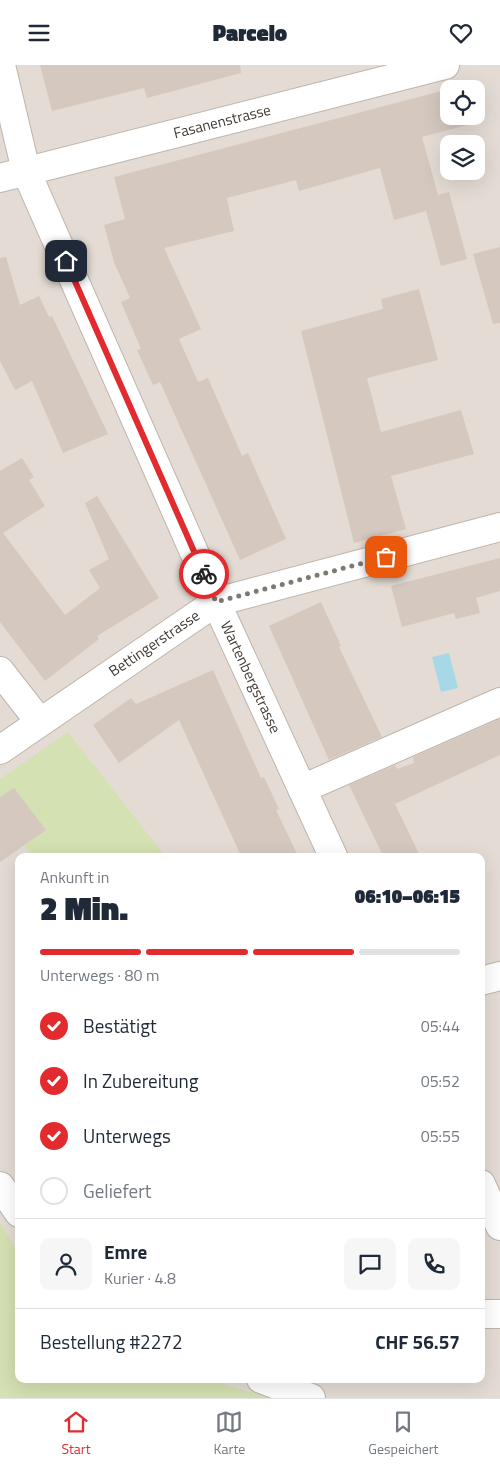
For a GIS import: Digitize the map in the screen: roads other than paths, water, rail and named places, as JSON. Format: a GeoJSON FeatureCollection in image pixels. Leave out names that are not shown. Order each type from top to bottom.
{"type":"FeatureCollection","features":[{"type":"Feature","properties":{"kind":"street","name":"Wartenbergstrasse"},"geometry":{"type":"LineString","coordinates":[[1,65],[26,171],[216,602],[332,853]]}},
{"type":"Feature","properties":{"kind":"street","name":"Fasanenstrasse"},"geometry":{"type":"LineString","coordinates":[[0,178],[445,65]]}},
{"type":"Feature","properties":{"kind":"street","name":"Bettingerstrasse"},"geometry":{"type":"LineString","coordinates":[[0,750],[39,721],[216,602],[500,527]]}},
{"type":"Feature","properties":{"kind":"street"},"geometry":{"type":"LineString","coordinates":[[0,671],[39,721]]}},
{"type":"Feature","properties":{"kind":"street"},"geometry":{"type":"LineString","coordinates":[[302,789],[500,702]]}},
{"type":"Feature","properties":{"kind":"street"},"geometry":{"type":"LineString","coordinates":[[485,980],[500,977]]}},
{"type":"Feature","properties":{"kind":"street"},"geometry":{"type":"LineString","coordinates":[[0,1186],[15,1207]]}},
{"type":"Feature","properties":{"kind":"street"},"geometry":{"type":"LineString","coordinates":[[485,1193],[500,1225]]}},
{"type":"Feature","properties":{"kind":"street"},"geometry":{"type":"LineString","coordinates":[[485,1314],[500,1314]]}},
{"type":"Feature","properties":{"kind":"street"},"geometry":{"type":"LineString","coordinates":[[272,1383],[311,1398]]}},
{"type":"Feature","properties":{"kind":"water"},"geometry":{"type":"Polygon","coordinates":[[[449,653],[458,688],[441,692],[432,657],[449,653]]]}}]}
